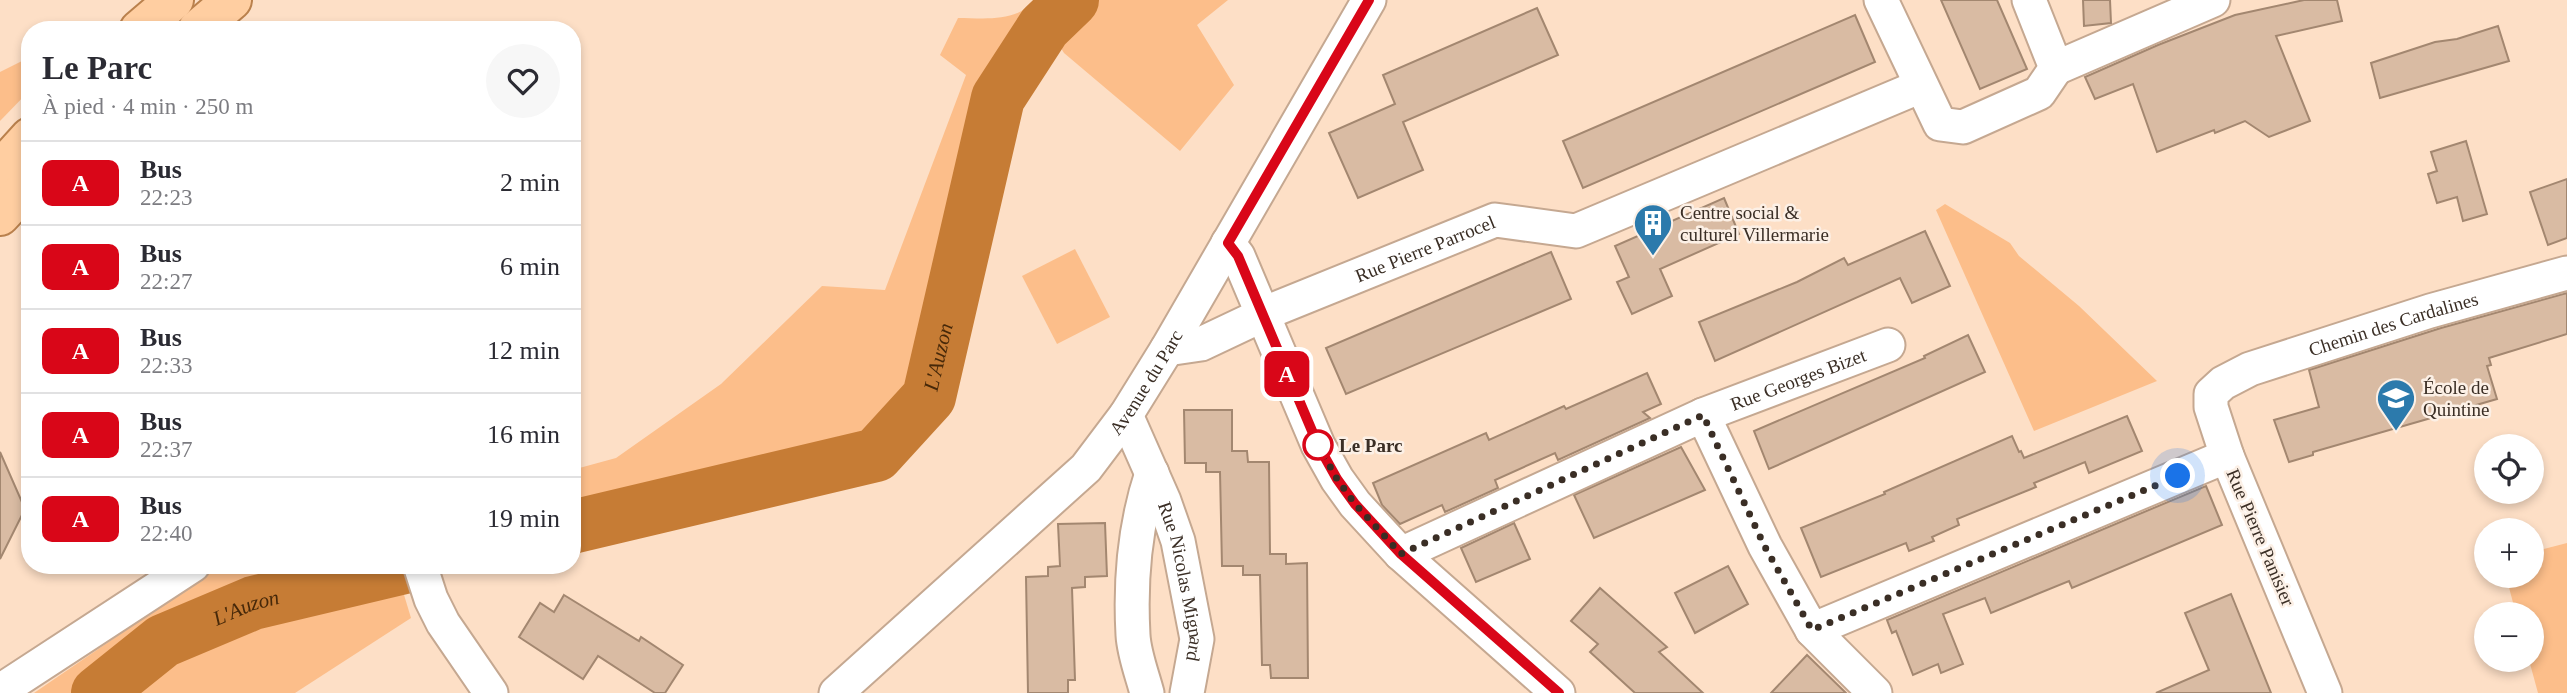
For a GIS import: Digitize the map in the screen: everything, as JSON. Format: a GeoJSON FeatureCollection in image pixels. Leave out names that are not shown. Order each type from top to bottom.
{"type":"FeatureCollection","features":[{"type":"Feature","properties":{"kind":"main road"},"geometry":{"type":"LineString","coordinates":[[150,21],[174,0]]}},
{"type":"Feature","properties":{"kind":"main road"},"geometry":{"type":"LineString","coordinates":[[208,21],[232,0]]}},
{"type":"Feature","properties":{"kind":"main road"},"geometry":{"type":"LineString","coordinates":[[0,170],[21,147]]}},
{"type":"Feature","properties":{"kind":"main road"},"geometry":{"type":"LineString","coordinates":[[0,216],[21,194]]}},
{"type":"Feature","properties":{"kind":"street","name":"Avenue du Parc"},"geometry":{"type":"LineString","coordinates":[[836,693],[1086,468],[1126,415],[1167,349],[1369,0]]}},
{"type":"Feature","properties":{"kind":"street"},"geometry":{"type":"LineString","coordinates":[[1881,0],[1940,124],[1963,127],[2039,93],[2056,68],[2213,0]]}},
{"type":"Feature","properties":{"kind":"street"},"geometry":{"type":"LineString","coordinates":[[2029,0],[2056,68]]}},
{"type":"Feature","properties":{"kind":"street","name":"Rue Pierre Parrocel"},"geometry":{"type":"LineString","coordinates":[[1167,349],[1201,344],[1262,315],[1495,220],[1576,231],[1921,86]]}},
{"type":"Feature","properties":{"kind":"street"},"geometry":{"type":"LineString","coordinates":[[1228,243],[1238,256],[1318,445],[1355,504],[1401,554],[1559,693]]}},
{"type":"Feature","properties":{"kind":"street","name":"Chemin des Cardalines"},"geometry":{"type":"LineString","coordinates":[[2223,383],[2250,369],[2567,272]]}},
{"type":"Feature","properties":{"kind":"street","name":"Rue Georges Bizet"},"geometry":{"type":"LineString","coordinates":[[1401,554],[1703,415],[1888,345]]}},
{"type":"Feature","properties":{"kind":"street","name":"Rue Pierre Panisier"},"geometry":{"type":"LineString","coordinates":[[2223,383],[2211,394],[2211,408],[2227,456],[2325,693]]}},
{"type":"Feature","properties":{"kind":"street","name":"Rue Nicolas Mignard"},"geometry":{"type":"LineString","coordinates":[[1126,415],[1178,541],[1197,639],[1187,693]]}},
{"type":"Feature","properties":{"kind":"street"},"geometry":{"type":"LineString","coordinates":[[1703,415],[1765,547],[1812,630],[1875,693]]}},
{"type":"Feature","properties":{"kind":"street"},"geometry":{"type":"LineString","coordinates":[[1812,630],[2227,456]]}},
{"type":"Feature","properties":{"kind":"street","name":"Rue Nicolas Mignard"},"geometry":{"type":"LineString","coordinates":[[1147,693],[1133,637],[1135,549],[1142,503],[1152,473]]}},
{"type":"Feature","properties":{"kind":"street"},"geometry":{"type":"LineString","coordinates":[[0,691],[178,574]]}},
{"type":"Feature","properties":{"kind":"street"},"geometry":{"type":"LineString","coordinates":[[423,574],[443,623],[491,693]]}},
{"type":"Feature","properties":{"kind":"shaded area"},"geometry":{"type":"Polygon","coordinates":[[[1034,0],[1228,0],[1197,25],[1234,85],[1180,151],[1064,53],[1042,18],[990,90],[918,392],[871,447],[581,518],[581,468],[616,458],[721,384],[822,286],[885,290],[966,75],[940,55],[958,18],[999,18],[1019,13],[1034,0]]]}},
{"type":"Feature","properties":{"kind":"shaded area"},"geometry":{"type":"Polygon","coordinates":[[[21,62],[21,99],[0,121],[0,72],[21,62]]]}},
{"type":"Feature","properties":{"kind":"shaded area"},"geometry":{"type":"Polygon","coordinates":[[[1945,204],[2010,243],[2019,256],[2079,306],[2157,381],[2034,431],[1936,210],[1945,204]]]}},
{"type":"Feature","properties":{"kind":"shaded area"},"geometry":{"type":"Polygon","coordinates":[[[1075,249],[1110,317],[1057,344],[1022,276],[1075,249]]]}},
{"type":"Feature","properties":{"kind":"shaded area"},"geometry":{"type":"Polygon","coordinates":[[[2567,543],[2567,693],[2538,693],[2532,672],[2544,672],[2544,602],[2513,602],[2509,588],[2544,588],[2544,549],[2567,543]]]}},
{"type":"Feature","properties":{"kind":"shaded area"},"geometry":{"type":"Polygon","coordinates":[[[208,574],[398,574],[411,618],[295,693],[34,693],[208,574]]]}},
{"type":"Feature","properties":{"kind":"building"},"geometry":{"type":"Polygon","coordinates":[[[1941,0],[1997,0],[2027,69],[1980,89],[1941,0]]]}},
{"type":"Feature","properties":{"kind":"building"},"geometry":{"type":"Polygon","coordinates":[[[2083,0],[2110,0],[2111,23],[2084,26],[2083,0]]]}},
{"type":"Feature","properties":{"kind":"building"},"geometry":{"type":"Polygon","coordinates":[[[2304,0],[2337,0],[2342,21],[2276,36],[2310,121],[2269,137],[2245,121],[2157,152],[2133,84],[2095,99],[2085,77],[2235,15],[2304,0]]]}},
{"type":"Feature","properties":{"kind":"building"},"geometry":{"type":"Polygon","coordinates":[[[1537,8],[1558,55],[1403,122],[1423,170],[1358,198],[1329,133],[1395,104],[1383,75],[1537,8]]]}},
{"type":"Feature","properties":{"kind":"building"},"geometry":{"type":"Polygon","coordinates":[[[1855,15],[1875,62],[1583,188],[1563,141],[1855,15]]]}},
{"type":"Feature","properties":{"kind":"building"},"geometry":{"type":"Polygon","coordinates":[[[2498,26],[2509,61],[2380,98],[2371,63],[2435,42],[2457,39],[2498,26]]]}},
{"type":"Feature","properties":{"kind":"building"},"geometry":{"type":"Polygon","coordinates":[[[2466,141],[2487,214],[2463,221],[2457,197],[2437,203],[2428,174],[2437,171],[2431,152],[2466,141]]]}},
{"type":"Feature","properties":{"kind":"building"},"geometry":{"type":"Polygon","coordinates":[[[2567,179],[2567,238],[2548,245],[2530,192],[2567,179]]]}},
{"type":"Feature","properties":{"kind":"building","name":"Centre social & culturel Villermarie"},"geometry":{"type":"Polygon","coordinates":[[[1724,198],[1739,234],[1660,269],[1672,296],[1632,314],[1617,282],[1629,277],[1615,246],[1724,198]]]}},
{"type":"Feature","properties":{"kind":"building"},"geometry":{"type":"Polygon","coordinates":[[[1925,231],[1950,286],[1912,303],[1900,278],[1715,361],[1699,322],[1797,282],[1844,258],[1848,265],[1925,231]]]}},
{"type":"Feature","properties":{"kind":"building"},"geometry":{"type":"Polygon","coordinates":[[[1551,252],[1571,299],[1346,394],[1326,348],[1551,252]]]}},
{"type":"Feature","properties":{"kind":"building"},"geometry":{"type":"Polygon","coordinates":[[[2567,293],[2567,334],[2489,358],[2491,365],[2487,366],[2497,399],[2313,452],[2313,455],[2289,462],[2274,420],[2319,407],[2309,370],[2441,328],[2567,293]]]}},
{"type":"Feature","properties":{"kind":"building"},"geometry":{"type":"Polygon","coordinates":[[[1968,335],[1985,372],[1769,469],[1754,431],[1925,358],[1924,356],[1968,335]]]}},
{"type":"Feature","properties":{"kind":"building"},"geometry":{"type":"Polygon","coordinates":[[[1647,373],[1661,404],[1643,412],[1650,418],[1558,460],[1555,453],[1495,480],[1498,488],[1445,512],[1442,505],[1400,524],[1382,505],[1373,483],[1486,433],[1489,440],[1647,373]]]}},
{"type":"Feature","properties":{"kind":"building"},"geometry":{"type":"Polygon","coordinates":[[[1184,410],[1232,410],[1232,451],[1247,451],[1248,462],[1269,462],[1270,554],[1286,554],[1286,564],[1307,563],[1308,678],[1271,678],[1270,665],[1262,665],[1260,575],[1243,575],[1243,566],[1222,566],[1220,472],[1206,472],[1206,463],[1185,463],[1184,410]]]}},
{"type":"Feature","properties":{"kind":"building"},"geometry":{"type":"Polygon","coordinates":[[[2127,416],[2142,451],[2089,473],[2085,462],[2034,483],[2036,487],[1957,519],[1959,525],[1932,537],[1934,541],[1909,551],[1906,543],[1821,577],[1801,528],[1885,494],[1884,492],[2012,436],[2024,458],[2127,416]]]}},
{"type":"Feature","properties":{"kind":"building"},"geometry":{"type":"Polygon","coordinates":[[[1681,447],[1705,490],[1594,538],[1574,495],[1681,447]]]}},
{"type":"Feature","properties":{"kind":"building"},"geometry":{"type":"Polygon","coordinates":[[[0,452],[21,500],[21,517],[0,559],[0,452]]]}},
{"type":"Feature","properties":{"kind":"building"},"geometry":{"type":"Polygon","coordinates":[[[2206,486],[2222,525],[2072,588],[2069,581],[1991,613],[1985,598],[1943,614],[1963,664],[1941,673],[1938,664],[1913,675],[1896,631],[1892,633],[1887,620],[2206,486]]]}},
{"type":"Feature","properties":{"kind":"building"},"geometry":{"type":"Polygon","coordinates":[[[1105,523],[1107,576],[1085,577],[1085,587],[1072,588],[1075,680],[1068,680],[1068,693],[1028,693],[1026,577],[1048,576],[1048,567],[1060,566],[1058,524],[1105,523]]]}},
{"type":"Feature","properties":{"kind":"building"},"geometry":{"type":"Polygon","coordinates":[[[1514,523],[1530,559],[1476,582],[1461,548],[1514,523]]]}},
{"type":"Feature","properties":{"kind":"building"},"geometry":{"type":"Polygon","coordinates":[[[1728,566],[1748,604],[1695,633],[1675,593],[1728,566]]]}},
{"type":"Feature","properties":{"kind":"building"},"geometry":{"type":"Polygon","coordinates":[[[1600,588],[1667,647],[1659,652],[1703,693],[1635,693],[1590,652],[1598,644],[1571,621],[1600,588]]]}},
{"type":"Feature","properties":{"kind":"building"},"geometry":{"type":"Polygon","coordinates":[[[2231,594],[2271,693],[2156,693],[2209,670],[2185,613],[2231,594]]]}},
{"type":"Feature","properties":{"kind":"building"},"geometry":{"type":"Polygon","coordinates":[[[564,595],[639,641],[641,637],[683,665],[665,693],[655,693],[598,656],[583,679],[519,637],[540,603],[554,612],[564,595]]]}},
{"type":"Feature","properties":{"kind":"building"},"geometry":{"type":"Polygon","coordinates":[[[1807,655],[1846,693],[1771,693],[1807,655]]]}},
{"type":"Feature","properties":{"kind":"waterway","name":"L'Auzon"},"geometry":{"type":"LineString","coordinates":[[581,525],[876,455],[929,397],[998,98],[1044,27],[1072,0]]}},
{"type":"Feature","properties":{"kind":"waterway","name":"L'Auzon"},"geometry":{"type":"LineString","coordinates":[[98,693],[163,641],[253,603],[375,574]]}},
{"type":"Feature","properties":{"kind":"bus line","name":"A"},"geometry":{"type":"LineString","coordinates":[[1369,0],[1228,243],[1238,256],[1318,445],[1355,504],[1401,554],[1559,693]]}},
{"type":"Feature","properties":{"kind":"place","name":"Centre social & culturel Villermarie"},"geometry":{"type":"Point","coordinates":[1653,257]}},
{"type":"Feature","properties":{"kind":"place","name":"École de Quintine"},"geometry":{"type":"Point","coordinates":[2396,432]}},
{"type":"Feature","properties":{"kind":"place","name":"Le Parc"},"geometry":{"type":"Point","coordinates":[1318,445]}},
{"type":"Feature","properties":{"kind":"route"},"geometry":{"type":"LineString","coordinates":[[1318,445],[1355,504],[1401,554],[1703,415],[1765,547],[1812,630],[2178,476]]}}]}
